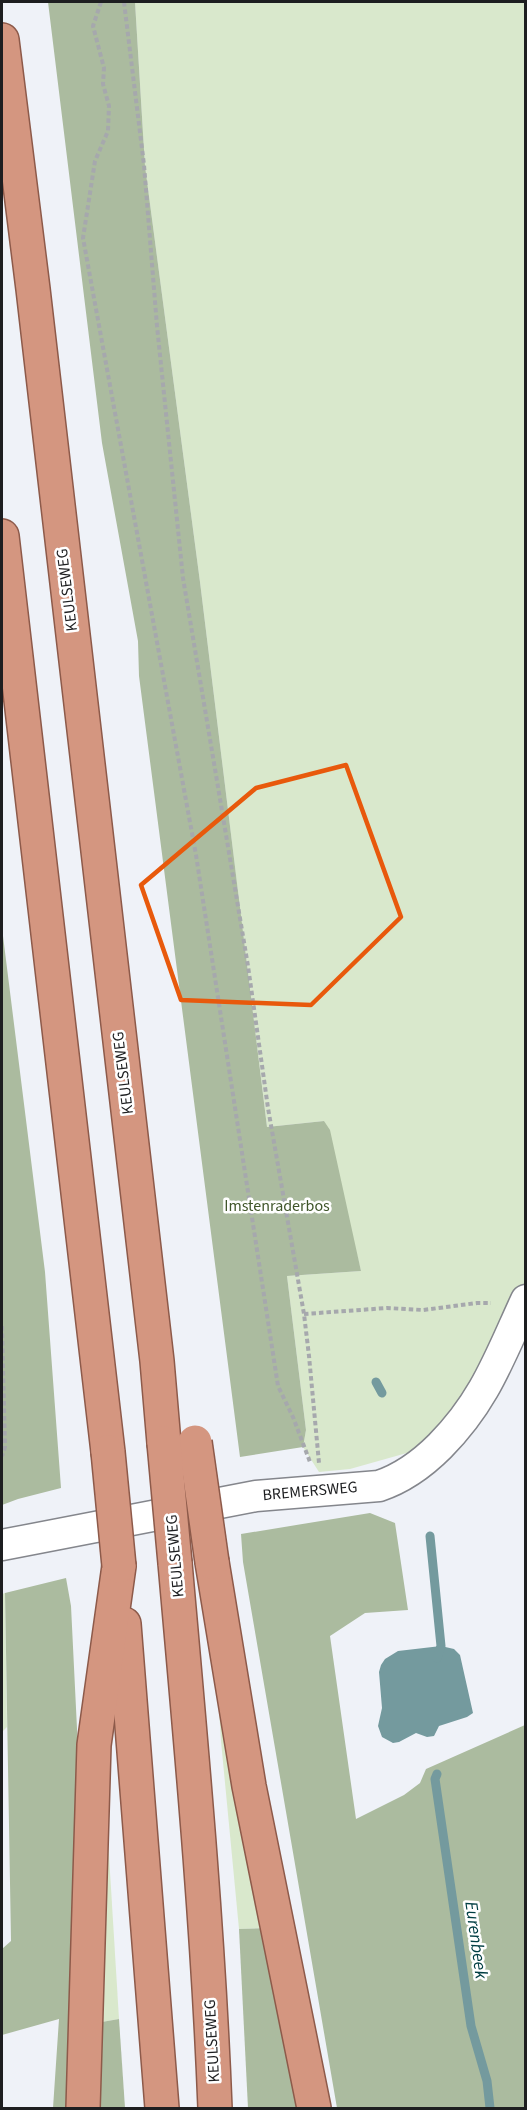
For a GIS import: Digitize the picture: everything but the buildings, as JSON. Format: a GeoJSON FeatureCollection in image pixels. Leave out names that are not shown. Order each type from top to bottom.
{"type":"FeatureCollection","features":[{"type":"Feature","properties":{"kind":"highway","name":"KEULSEWEG"},"geometry":{"type":"LineString","coordinates":[[2,40],[157,1361],[180,1442],[175,1563],[200,1852],[215,2109]]}},
{"type":"Feature","properties":{"kind":"highway"},"geometry":{"type":"LineString","coordinates":[[2,536],[108,1452],[162,2109]]}},
{"type":"Feature","properties":{"kind":"highway"},"geometry":{"type":"LineString","coordinates":[[180,1442],[212,1562],[249,1786],[314,2109]]}},
{"type":"Feature","properties":{"kind":"highway"},"geometry":{"type":"LineString","coordinates":[[84,2109],[94,1745],[119,1566]]}},
{"type":"Feature","properties":{"kind":"street","name":"BREMERSWEG"},"geometry":{"type":"LineString","coordinates":[[2,1545],[256,1496],[379,1486],[393,1482],[429,1457],[459,1426],[479,1399],[525,1302]]}},
{"type":"Feature","properties":{"kind":"path"},"geometry":{"type":"LineString","coordinates":[[102,2],[93,26],[104,68],[103,84],[109,105],[108,131],[95,161],[83,238],[196,855],[279,1386],[321,1490]]}},
{"type":"Feature","properties":{"kind":"path"},"geometry":{"type":"LineString","coordinates":[[124,2],[144,165],[157,326],[183,578],[248,966],[268,1108],[304,1314],[321,1490]]}},
{"type":"Feature","properties":{"kind":"path"},"geometry":{"type":"LineString","coordinates":[[304,1314],[387,1308],[423,1310],[477,1303],[525,1302]]}},
{"type":"Feature","properties":{"kind":"path"},"geometry":{"type":"LineString","coordinates":[[2,1326],[5,1447],[2,1456]]}},
{"type":"Feature","properties":{"kind":"highlighted area"},"geometry":{"type":"Polygon","coordinates":[[[346,765],[401,917],[311,1005],[181,1000],[141,885],[256,788],[346,765]]]}},
{"type":"Feature","properties":{"kind":"green space","name":"Imstenraderbos"},"geometry":{"type":"Polygon","coordinates":[[[48,2],[135,2],[145,166],[200,582],[267,1127],[324,1121],[330,1130],[361,1271],[287,1276],[306,1430],[303,1447],[240,1457],[139,676],[138,641],[102,443],[48,2]]]}},
{"type":"Feature","properties":{"kind":"green space"},"geometry":{"type":"Polygon","coordinates":[[[135,2],[525,2],[525,1284],[516,1311],[479,1381],[421,1449],[350,1469],[319,1472],[303,1447],[306,1430],[287,1276],[361,1271],[324,1121],[267,1127],[200,582],[145,166],[135,2]]]}},
{"type":"Feature","properties":{"kind":"green space"},"geometry":{"type":"Polygon","coordinates":[[[2,928],[45,1272],[61,1488],[2,1505],[2,928]]]}},
{"type":"Feature","properties":{"kind":"green space"},"geometry":{"type":"Polygon","coordinates":[[[370,1513],[395,1523],[408,1610],[365,1613],[330,1636],[356,1819],[404,1795],[420,1783],[426,1769],[525,1725],[525,2108],[337,2108],[243,1562],[241,1534],[370,1513]]]}},
{"type":"Feature","properties":{"kind":"green space"},"geometry":{"type":"Polygon","coordinates":[[[66,1578],[71,1606],[78,1749],[68,2108],[53,2108],[59,2019],[2,2035],[2,1949],[11,1941],[5,1593],[66,1578]]]}},
{"type":"Feature","properties":{"kind":"green space"},"geometry":{"type":"Polygon","coordinates":[[[5,1593],[7,1727],[2,1732],[2,1594],[5,1593]]]}},
{"type":"Feature","properties":{"kind":"green space"},"geometry":{"type":"Polygon","coordinates":[[[214,1629],[269,1928],[239,1929],[221,1741],[214,1629]]]}},
{"type":"Feature","properties":{"kind":"green space"},"geometry":{"type":"Polygon","coordinates":[[[105,1790],[119,2019],[96,2023],[105,1790]]]}},
{"type":"Feature","properties":{"kind":"green space"},"geometry":{"type":"Polygon","coordinates":[[[269,1928],[305,2108],[248,2108],[239,1929],[269,1928]]]}},
{"type":"Feature","properties":{"kind":"green space"},"geometry":{"type":"Polygon","coordinates":[[[119,2019],[125,2108],[93,2108],[96,2023],[119,2019]]]}},
{"type":"Feature","properties":{"kind":"water"},"geometry":{"type":"Polygon","coordinates":[[[441,1646],[454,1649],[460,1655],[473,1713],[439,1726],[434,1736],[427,1737],[416,1733],[393,1743],[382,1737],[378,1726],[382,1708],[379,1672],[381,1665],[385,1659],[398,1651],[441,1646]]]}},
{"type":"Feature","properties":{"kind":"waterway","name":"Eurenbeek"},"geometry":{"type":"LineString","coordinates":[[376,1382],[382,1393]]}},
{"type":"Feature","properties":{"kind":"waterway","name":"Eurenbeek"},"geometry":{"type":"LineString","coordinates":[[430,1536],[441,1646],[437,1658]]}},
{"type":"Feature","properties":{"kind":"waterway","name":"Eurenbeek"},"geometry":{"type":"LineString","coordinates":[[437,1774],[435,1779],[471,2026],[487,2081],[490,2108]]}}]}
